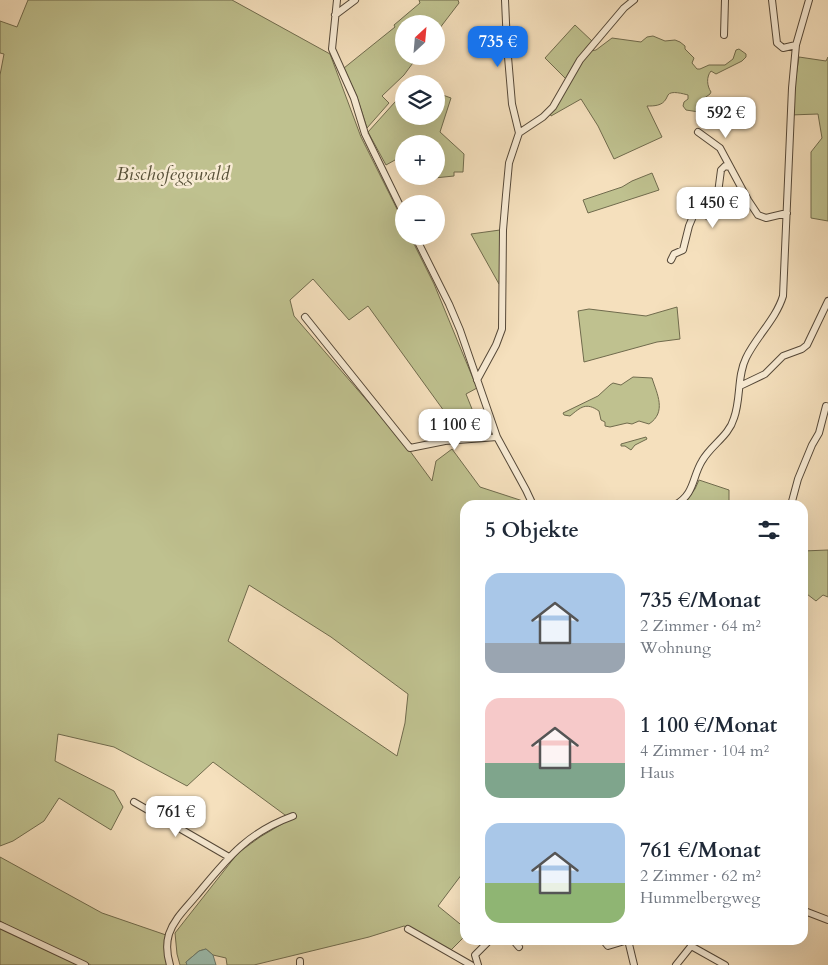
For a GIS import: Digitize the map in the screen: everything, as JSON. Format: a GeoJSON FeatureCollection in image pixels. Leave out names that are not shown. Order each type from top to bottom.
{"type":"FeatureCollection","features":[{"type":"Feature","properties":{"kind":"street"},"geometry":{"type":"LineString","coordinates":[[337,0],[332,49],[354,98],[365,134],[395,196]]}},
{"type":"Feature","properties":{"kind":"street"},"geometry":{"type":"LineString","coordinates":[[335,16],[354,0]]}},
{"type":"Feature","properties":{"kind":"street"},"geometry":{"type":"LineString","coordinates":[[477,380],[502,329],[506,195],[509,163],[519,133],[512,104],[506,44],[505,0]]}},
{"type":"Feature","properties":{"kind":"street"},"geometry":{"type":"LineString","coordinates":[[519,133],[553,108],[580,60],[624,8],[634,0]]}},
{"type":"Feature","properties":{"kind":"street"},"geometry":{"type":"LineString","coordinates":[[724,35],[725,0]]}},
{"type":"Feature","properties":{"kind":"street"},"geometry":{"type":"LineString","coordinates":[[772,0],[777,43],[783,48],[796,45]]}},
{"type":"Feature","properties":{"kind":"street"},"geometry":{"type":"LineString","coordinates":[[681,500],[688,494],[694,483],[702,460],[731,426],[736,413],[741,371],[746,357],[779,306],[783,296],[792,88],[796,45],[809,0]]}},
{"type":"Feature","properties":{"kind":"street"},"geometry":{"type":"LineString","coordinates":[[698,132],[720,148],[758,215],[766,218],[787,213]]}},
{"type":"Feature","properties":{"kind":"street"},"geometry":{"type":"LineString","coordinates":[[671,260],[674,254],[683,250],[694,214],[700,211],[710,218],[714,218],[721,170],[724,166],[730,167]]}},
{"type":"Feature","properties":{"kind":"street"},"geometry":{"type":"LineString","coordinates":[[420,245],[460,330],[497,437],[531,500]]}},
{"type":"Feature","properties":{"kind":"street"},"geometry":{"type":"LineString","coordinates":[[740,386],[765,374],[782,356],[802,349],[807,345],[828,301]]}},
{"type":"Feature","properties":{"kind":"street"},"geometry":{"type":"LineString","coordinates":[[305,317],[410,448],[445,441],[497,437]]}},
{"type":"Feature","properties":{"kind":"street"},"geometry":{"type":"LineString","coordinates":[[792,500],[798,479],[812,445],[820,434],[826,406]]}},
{"type":"Feature","properties":{"kind":"street"},"geometry":{"type":"LineString","coordinates":[[134,802],[229,857]]}},
{"type":"Feature","properties":{"kind":"street"},"geometry":{"type":"LineString","coordinates":[[170,965],[168,942],[173,925],[229,857],[253,836],[276,822],[293,816]]}},
{"type":"Feature","properties":{"kind":"street"},"geometry":{"type":"LineString","coordinates":[[808,912],[828,920]]}},
{"type":"Feature","properties":{"kind":"street"},"geometry":{"type":"LineString","coordinates":[[0,925],[85,965]]}},
{"type":"Feature","properties":{"kind":"street"},"geometry":{"type":"LineString","coordinates":[[408,929],[471,965]]}},
{"type":"Feature","properties":{"kind":"street"},"geometry":{"type":"LineString","coordinates":[[478,965],[475,955],[485,945]]}},
{"type":"Feature","properties":{"kind":"street"},"geometry":{"type":"LineString","coordinates":[[629,945],[634,965]]}},
{"type":"Feature","properties":{"kind":"street"},"geometry":{"type":"LineString","coordinates":[[676,965],[691,946],[725,965]]}},
{"type":"Feature","properties":{"kind":"green space","name":"Bischofeggwald"},"geometry":{"type":"Polygon","coordinates":[[[28,0],[232,0],[330,54],[361,137],[395,205],[395,245],[414,245],[434,284],[477,388],[466,394],[476,419],[452,422],[368,306],[349,320],[313,279],[290,300],[294,316],[407,447],[432,481],[436,461],[452,449],[480,487],[520,500],[460,500],[460,877],[438,906],[460,924],[460,941],[450,951],[404,926],[369,937],[254,965],[227,965],[226,958],[213,955],[206,949],[199,951],[186,962],[187,965],[180,965],[175,933],[238,853],[292,818],[285,815],[213,762],[187,786],[114,747],[58,734],[55,761],[114,791],[123,807],[111,830],[59,798],[44,821],[13,841],[0,846],[0,75],[4,54],[0,53],[0,21],[17,27],[28,0]],[[249,585],[228,641],[397,756],[405,723],[408,694],[331,637],[249,585]]]}},
{"type":"Feature","properties":{"kind":"green space"},"geometry":{"type":"Polygon","coordinates":[[[419,0],[458,0],[459,3],[445,21],[445,15],[406,15],[420,3],[419,0]]]}},
{"type":"Feature","properties":{"kind":"green space"},"geometry":{"type":"Polygon","coordinates":[[[575,25],[593,42],[566,79],[545,58],[575,25]]]}},
{"type":"Feature","properties":{"kind":"green space"},"geometry":{"type":"Polygon","coordinates":[[[395,27],[395,65],[411,65],[404,75],[395,75],[395,84],[382,96],[389,103],[367,128],[357,97],[344,68],[395,27]]]}},
{"type":"Feature","properties":{"kind":"green space"},"geometry":{"type":"Polygon","coordinates":[[[653,36],[665,41],[675,40],[680,42],[694,58],[692,63],[697,69],[709,65],[725,65],[733,59],[736,50],[739,49],[746,54],[742,61],[716,74],[711,71],[709,73],[708,82],[711,92],[699,102],[701,105],[708,103],[710,106],[702,109],[703,118],[701,119],[699,112],[686,110],[683,106],[684,102],[688,99],[688,95],[672,93],[662,103],[655,106],[647,106],[662,137],[614,159],[598,126],[581,99],[551,116],[550,113],[576,68],[590,51],[596,50],[612,38],[641,42],[647,37],[653,36]]]}},
{"type":"Feature","properties":{"kind":"green space"},"geometry":{"type":"Polygon","coordinates":[[[799,57],[826,61],[828,57],[828,221],[811,218],[811,152],[822,138],[818,114],[790,115],[799,57]]]}},
{"type":"Feature","properties":{"kind":"green space"},"geometry":{"type":"Polygon","coordinates":[[[445,96],[451,98],[445,117],[445,96]]]}},
{"type":"Feature","properties":{"kind":"green space"},"geometry":{"type":"Polygon","coordinates":[[[395,102],[395,125],[442,125],[440,132],[443,135],[395,135],[395,160],[386,165],[368,132],[395,102]]]}},
{"type":"Feature","properties":{"kind":"green space"},"geometry":{"type":"Polygon","coordinates":[[[445,137],[464,154],[463,172],[454,172],[454,176],[445,177],[445,137]]]}},
{"type":"Feature","properties":{"kind":"green space"},"geometry":{"type":"Polygon","coordinates":[[[652,173],[659,190],[588,213],[583,200],[622,187],[652,173]]]}},
{"type":"Feature","properties":{"kind":"green space"},"geometry":{"type":"Polygon","coordinates":[[[500,230],[500,284],[499,284],[471,234],[500,230]]]}},
{"type":"Feature","properties":{"kind":"green space"},"geometry":{"type":"Polygon","coordinates":[[[677,307],[680,339],[657,342],[584,362],[578,311],[589,309],[646,316],[677,307]]]}},
{"type":"Feature","properties":{"kind":"green space"},"geometry":{"type":"Polygon","coordinates":[[[633,377],[652,378],[659,408],[655,419],[649,424],[639,421],[632,424],[605,426],[599,411],[587,406],[570,416],[564,415],[563,413],[598,396],[613,383],[621,385],[633,377]]]}},
{"type":"Feature","properties":{"kind":"green space"},"geometry":{"type":"Polygon","coordinates":[[[646,437],[647,439],[635,445],[631,450],[621,446],[621,444],[646,437]]]}},
{"type":"Feature","properties":{"kind":"green space"},"geometry":{"type":"Polygon","coordinates":[[[699,480],[729,490],[729,500],[686,500],[699,480]]]}},
{"type":"Feature","properties":{"kind":"green space"},"geometry":{"type":"Polygon","coordinates":[[[828,550],[828,597],[823,595],[816,601],[808,595],[808,551],[828,550]]]}},
{"type":"Feature","properties":{"kind":"green space"},"geometry":{"type":"Polygon","coordinates":[[[0,857],[102,913],[166,935],[168,965],[91,965],[0,921],[0,857]]]}},
{"type":"Feature","properties":{"kind":"green space"},"geometry":{"type":"Polygon","coordinates":[[[0,927],[24,940],[78,965],[0,965],[0,927]]]}},
{"type":"Feature","properties":{"kind":"shaded area"},"geometry":{"type":"Polygon","coordinates":[[[206,949],[213,955],[216,965],[187,965],[186,962],[199,951],[206,949]]]}}]}
